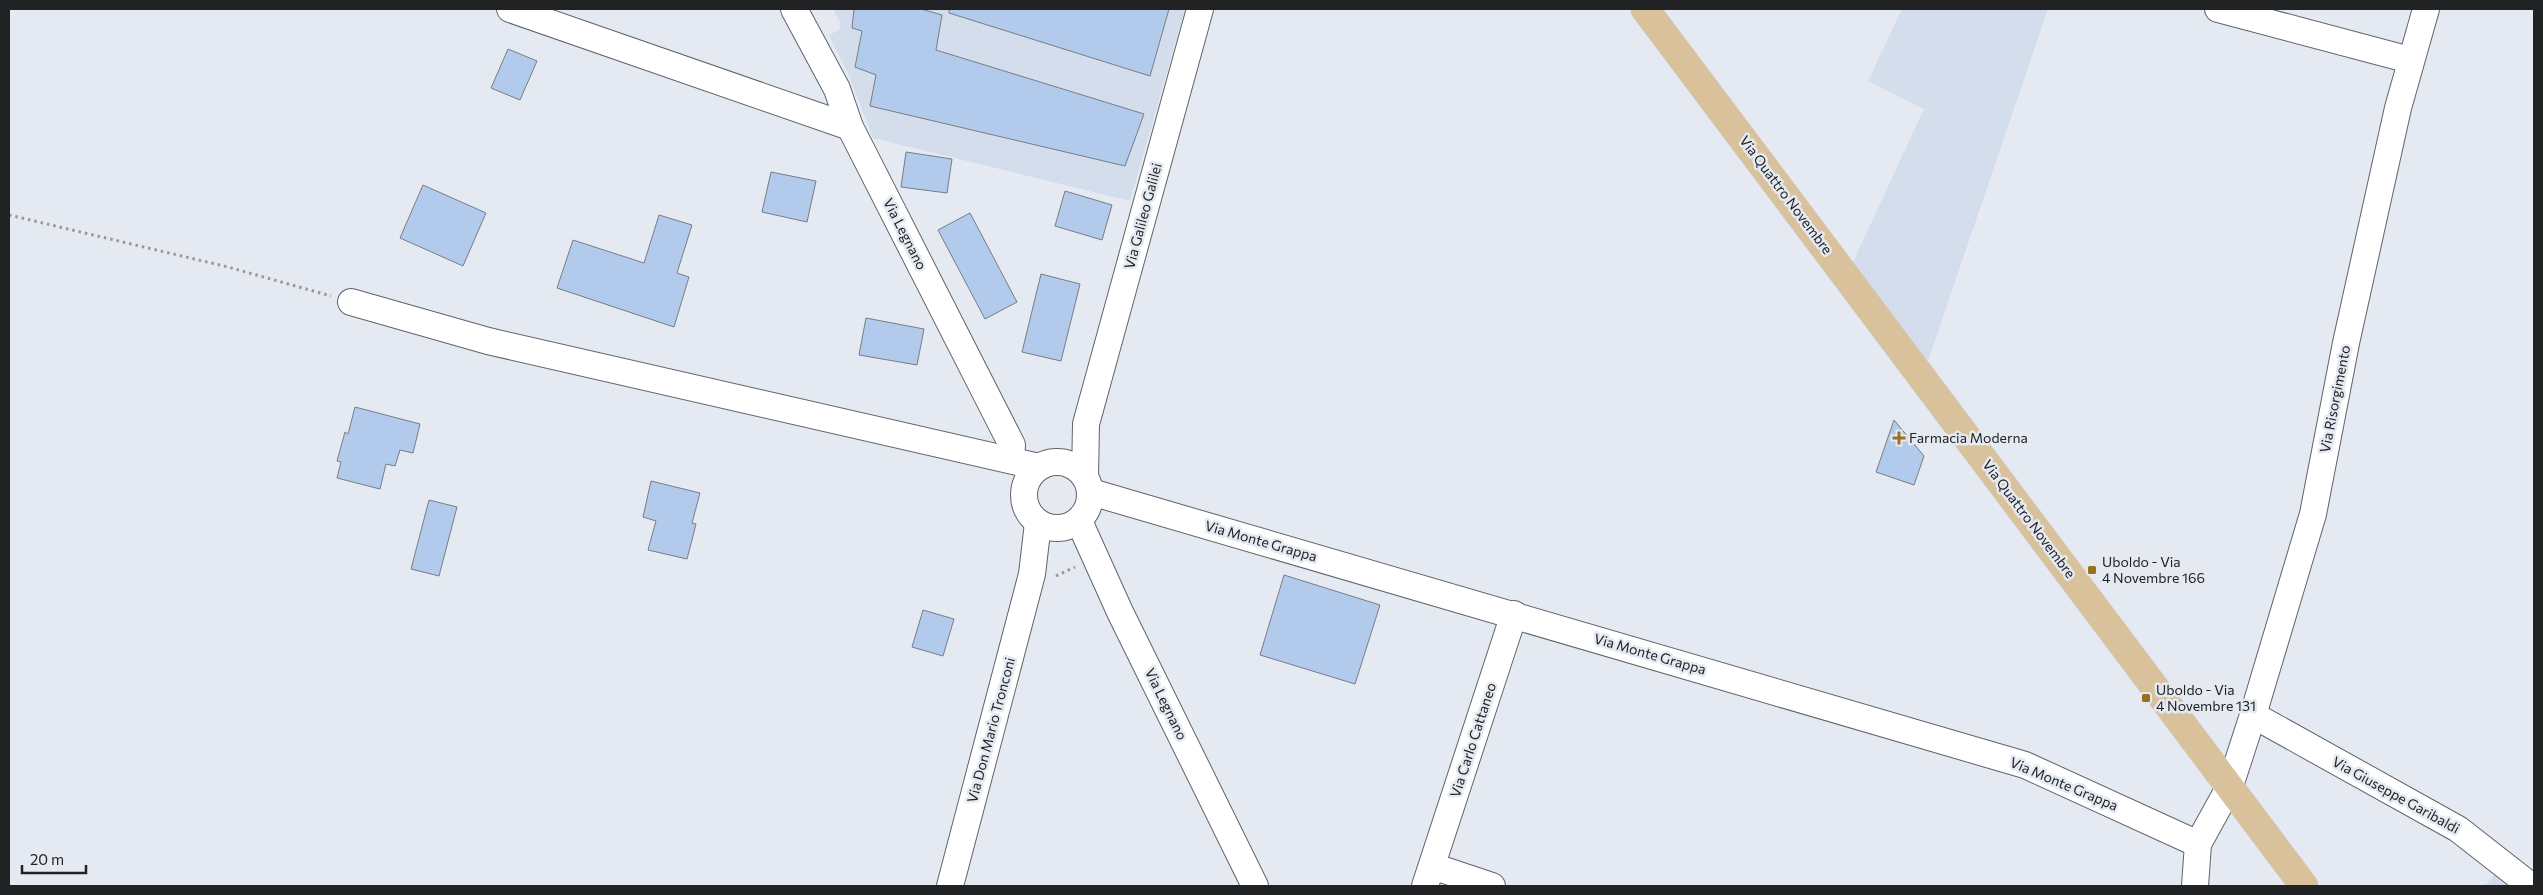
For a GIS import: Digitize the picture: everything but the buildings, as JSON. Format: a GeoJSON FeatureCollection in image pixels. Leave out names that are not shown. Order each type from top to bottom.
{"type":"FeatureCollection","features":[{"type":"Feature","properties":{"kind":"main road","name":"Via Quattro Novembre"},"geometry":{"type":"LineString","coordinates":[[1645,9],[2304,886]]}},
{"type":"Feature","properties":{"kind":"street"},"geometry":{"type":"LineString","coordinates":[[510,9],[850,126]]}},
{"type":"Feature","properties":{"kind":"street","name":"Via Legnano"},"geometry":{"type":"LineString","coordinates":[[794,9],[837,89],[850,126],[1012,445],[1011,459]]}},
{"type":"Feature","properties":{"kind":"street","name":"Via Galileo Galilei"},"geometry":{"type":"LineString","coordinates":[[1088,484],[1086,424],[1200,9]]}},
{"type":"Feature","properties":{"kind":"street"},"geometry":{"type":"LineString","coordinates":[[2219,9],[2410,60]]}},
{"type":"Feature","properties":{"kind":"street","name":"Via Risorgimento"},"geometry":{"type":"LineString","coordinates":[[2198,844],[2230,786],[2313,514],[2348,334],[2410,60],[2426,9]]}},
{"type":"Feature","properties":{"kind":"street"},"geometry":{"type":"LineString","coordinates":[[351,302],[488,341],[1011,459],[1048,464],[1068,463],[1088,484],[1088,508],[1071,525],[1055,529],[1038,523],[1030,515],[1024,495],[1031,474],[1048,464]]}},
{"type":"Feature","properties":{"kind":"street","name":"Via Galileo Galilei"},"geometry":{"type":"LineString","coordinates":[[1048,464],[1086,424]]}},
{"type":"Feature","properties":{"kind":"street","name":"Via Monte Grappa"},"geometry":{"type":"LineString","coordinates":[[1088,484],[1514,614],[2025,764],[2198,844]]}},
{"type":"Feature","properties":{"kind":"street","name":"Via Don Mario Tronconi"},"geometry":{"type":"LineString","coordinates":[[950,886],[1032,574],[1038,523]]}},
{"type":"Feature","properties":{"kind":"street","name":"Via Legnano"},"geometry":{"type":"LineString","coordinates":[[1071,525],[1120,612],[1255,886]]}},
{"type":"Feature","properties":{"kind":"street","name":"Via Don Mario Tronconi"},"geometry":{"type":"LineString","coordinates":[[1032,574],[1071,525]]}},
{"type":"Feature","properties":{"kind":"street","name":"Via Carlo Cattaneo"},"geometry":{"type":"LineString","coordinates":[[1492,886],[1429,876],[1514,614]]}},
{"type":"Feature","properties":{"kind":"street","name":"Via Giuseppe Garibaldi"},"geometry":{"type":"LineString","coordinates":[[2253,715],[2458,829],[2531,886]]}},
{"type":"Feature","properties":{"kind":"street"},"geometry":{"type":"LineString","coordinates":[[2195,886],[2198,844]]}},
{"type":"Feature","properties":{"kind":"path"},"geometry":{"type":"LineString","coordinates":[[9,215],[228,267],[351,302]]}},
{"type":"Feature","properties":{"kind":"shaded area"},"geometry":{"type":"Polygon","coordinates":[[[833,9],[1185,9],[1130,201],[873,138],[849,76],[829,35],[839,30],[841,24],[833,9]]]}},
{"type":"Feature","properties":{"kind":"shaded area"},"geometry":{"type":"Polygon","coordinates":[[[1902,9],[2048,9],[1928,361],[1853,262],[1924,109],[1868,81],[1902,9]]]}},
{"type":"Feature","properties":{"kind":"shaded area"},"geometry":{"type":"Polygon","coordinates":[[[2500,869],[2522,886],[2485,886],[2500,869]]]}},
{"type":"Feature","properties":{"kind":"place","name":"Farmacia Moderna"},"geometry":{"type":"Point","coordinates":[1899,438]}},
{"type":"Feature","properties":{"kind":"place","name":"Uboldo - Via 4 Novembre 166"},"geometry":{"type":"Point","coordinates":[2092,570]}},
{"type":"Feature","properties":{"kind":"place","name":"Uboldo - Via 4 Novembre 131"},"geometry":{"type":"Point","coordinates":[2146,698]}}]}
